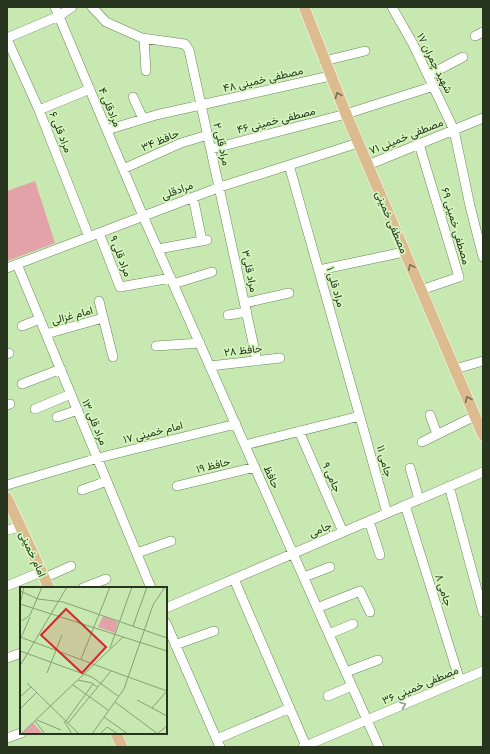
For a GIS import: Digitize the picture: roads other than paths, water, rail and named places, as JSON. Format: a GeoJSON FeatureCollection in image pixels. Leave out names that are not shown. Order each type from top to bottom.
{"type":"FeatureCollection","features":[{"type":"Feature","properties":{"kind":"main road","name":"مصطفی خمینی"},"geometry":{"type":"LineString","coordinates":[[304,7],[324,61],[358,143],[483,435]]}},
{"type":"Feature","properties":{"kind":"main road","name":"امام خمینی"},"geometry":{"type":"LineString","coordinates":[[7,498],[45,579]]}},
{"type":"Feature","properties":{"kind":"main road"},"geometry":{"type":"LineString","coordinates":[[116,734],[122,747]]}},
{"type":"Feature","properties":{"kind":"street","name":"مرادقلی ۴"},"geometry":{"type":"LineString","coordinates":[[55,7],[143,216]]}},
{"type":"Feature","properties":{"kind":"street"},"geometry":{"type":"LineString","coordinates":[[7,38],[58,16],[72,7]]}},
{"type":"Feature","properties":{"kind":"street"},"geometry":{"type":"LineString","coordinates":[[92,7],[106,22],[144,39],[146,71]]}},
{"type":"Feature","properties":{"kind":"street","name":"شهید چمران ۱۷"},"geometry":{"type":"LineString","coordinates":[[392,7],[429,75],[454,130],[470,206],[483,257]]}},
{"type":"Feature","properties":{"kind":"street","name":"مراد قلی ۶"},"geometry":{"type":"LineString","coordinates":[[7,38],[39,110],[89,237]]}},
{"type":"Feature","properties":{"kind":"street","name":"مراد قلی ۲"},"geometry":{"type":"LineString","coordinates":[[144,39],[185,44],[190,55],[220,186]]}},
{"type":"Feature","properties":{"kind":"street"},"geometry":{"type":"LineString","coordinates":[[324,61],[365,51]]}},
{"type":"Feature","properties":{"kind":"street"},"geometry":{"type":"LineString","coordinates":[[429,75],[463,57]]}},
{"type":"Feature","properties":{"kind":"street","name":"مصطفی خمینی ۴۸"},"geometry":{"type":"LineString","coordinates":[[107,130],[143,119],[330,76]]}},
{"type":"Feature","properties":{"kind":"street","name":"مصطفی خمینی ۴۶"},"geometry":{"type":"LineString","coordinates":[[211,149],[346,114],[434,86]]}},
{"type":"Feature","properties":{"kind":"street"},"geometry":{"type":"LineString","coordinates":[[39,110],[90,89]]}},
{"type":"Feature","properties":{"kind":"street"},"geometry":{"type":"LineString","coordinates":[[133,97],[143,119]]}},
{"type":"Feature","properties":{"kind":"street","name":"مصطفی خمینی ۷۱"},"geometry":{"type":"LineString","coordinates":[[368,165],[483,118]]}},
{"type":"Feature","properties":{"kind":"street","name":"حافظ ۳۴"},"geometry":{"type":"LineString","coordinates":[[123,169],[208,134]]}},
{"type":"Feature","properties":{"kind":"street","name":"مرادقلی"},"geometry":{"type":"LineString","coordinates":[[7,268],[220,186],[358,143]]}},
{"type":"Feature","properties":{"kind":"street","name":"مصطفی خمینی ۶۹"},"geometry":{"type":"LineString","coordinates":[[420,144],[459,277],[421,290]]}},
{"type":"Feature","properties":{"kind":"street","name":"مراد قلی ۱"},"geometry":{"type":"LineString","coordinates":[[289,165],[360,416]]}},
{"type":"Feature","properties":{"kind":"street","name":"مراد قلی۳"},"geometry":{"type":"LineString","coordinates":[[220,186],[257,360]]}},
{"type":"Feature","properties":{"kind":"street"},"geometry":{"type":"LineString","coordinates":[[158,250],[204,241],[193,197]]}},
{"type":"Feature","properties":{"kind":"street","name":"حافظ"},"geometry":{"type":"LineString","coordinates":[[143,216],[379,747]]}},
{"type":"Feature","properties":{"kind":"street","name":"مراد قلی ۹"},"geometry":{"type":"LineString","coordinates":[[99,233],[120,288],[172,281]]}},
{"type":"Feature","properties":{"kind":"street"},"geometry":{"type":"LineString","coordinates":[[319,270],[404,252]]}},
{"type":"Feature","properties":{"kind":"street","name":"مراد قلی ۱۳"},"geometry":{"type":"LineString","coordinates":[[17,264],[151,587]]}},
{"type":"Feature","properties":{"kind":"street"},"geometry":{"type":"LineString","coordinates":[[172,281],[212,272]]}},
{"type":"Feature","properties":{"kind":"street"},"geometry":{"type":"LineString","coordinates":[[228,315],[246,307],[289,293]]}},
{"type":"Feature","properties":{"kind":"street"},"geometry":{"type":"LineString","coordinates":[[99,301],[113,357]]}},
{"type":"Feature","properties":{"kind":"street","name":"امام غزالی"},"geometry":{"type":"LineString","coordinates":[[46,334],[103,318]]}},
{"type":"Feature","properties":{"kind":"street"},"geometry":{"type":"LineString","coordinates":[[22,326],[40,319]]}},
{"type":"Feature","properties":{"kind":"street"},"geometry":{"type":"LineString","coordinates":[[156,346],[200,343]]}},
{"type":"Feature","properties":{"kind":"street","name":"حافظ ۲۸"},"geometry":{"type":"LineString","coordinates":[[210,366],[280,358]]}},
{"type":"Feature","properties":{"kind":"street"},"geometry":{"type":"LineString","coordinates":[[455,369],[483,361]]}},
{"type":"Feature","properties":{"kind":"street"},"geometry":{"type":"LineString","coordinates":[[22,384],[61,369]]}},
{"type":"Feature","properties":{"kind":"street"},"geometry":{"type":"LineString","coordinates":[[35,409],[71,394]]}},
{"type":"Feature","properties":{"kind":"street"},"geometry":{"type":"LineString","coordinates":[[57,417],[78,410]]}},
{"type":"Feature","properties":{"kind":"street"},"geometry":{"type":"LineString","coordinates":[[430,415],[437,434]]}},
{"type":"Feature","properties":{"kind":"street"},"geometry":{"type":"LineString","coordinates":[[245,445],[360,416]]}},
{"type":"Feature","properties":{"kind":"street","name":"جامی ۱۱"},"geometry":{"type":"LineString","coordinates":[[360,416],[387,513]]}},
{"type":"Feature","properties":{"kind":"street"},"geometry":{"type":"LineString","coordinates":[[422,442],[475,416]]}},
{"type":"Feature","properties":{"kind":"street","name":"امام خمینی ۱۷"},"geometry":{"type":"LineString","coordinates":[[7,485],[98,458],[236,424]]}},
{"type":"Feature","properties":{"kind":"street","name":"جامی ۹"},"geometry":{"type":"LineString","coordinates":[[299,431],[343,532]]}},
{"type":"Feature","properties":{"kind":"street","name":"حافظ ۱۹"},"geometry":{"type":"LineString","coordinates":[[177,486],[255,467]]}},
{"type":"Feature","properties":{"kind":"street"},"geometry":{"type":"LineString","coordinates":[[410,468],[419,499]]}},
{"type":"Feature","properties":{"kind":"street","name":"جامی"},"geometry":{"type":"LineString","coordinates":[[167,608],[483,472]]}},
{"type":"Feature","properties":{"kind":"street"},"geometry":{"type":"LineString","coordinates":[[82,490],[107,481]]}},
{"type":"Feature","properties":{"kind":"street"},"geometry":{"type":"LineString","coordinates":[[449,486],[483,612]]}},
{"type":"Feature","properties":{"kind":"street","name":"جامی ۸"},"geometry":{"type":"LineString","coordinates":[[405,505],[460,681]]}},
{"type":"Feature","properties":{"kind":"street"},"geometry":{"type":"LineString","coordinates":[[369,521],[380,555]]}},
{"type":"Feature","properties":{"kind":"street"},"geometry":{"type":"LineString","coordinates":[[7,530],[20,527]]}},
{"type":"Feature","properties":{"kind":"street"},"geometry":{"type":"LineString","coordinates":[[137,553],[171,541]]}},
{"type":"Feature","properties":{"kind":"street"},"geometry":{"type":"LineString","coordinates":[[7,586],[45,579],[71,566]]}},
{"type":"Feature","properties":{"kind":"street"},"geometry":{"type":"LineString","coordinates":[[304,577],[330,567]]}},
{"type":"Feature","properties":{"kind":"street"},"geometry":{"type":"LineString","coordinates":[[85,587],[106,578]]}},
{"type":"Feature","properties":{"kind":"street"},"geometry":{"type":"LineString","coordinates":[[234,579],[305,746]]}},
{"type":"Feature","properties":{"kind":"street"},"geometry":{"type":"LineString","coordinates":[[317,608],[360,591],[370,612]]}},
{"type":"Feature","properties":{"kind":"street"},"geometry":{"type":"LineString","coordinates":[[329,634],[353,624]]}},
{"type":"Feature","properties":{"kind":"street"},"geometry":{"type":"LineString","coordinates":[[167,625],[218,743],[290,708]]}},
{"type":"Feature","properties":{"kind":"street"},"geometry":{"type":"LineString","coordinates":[[175,645],[214,631]]}},
{"type":"Feature","properties":{"kind":"street"},"geometry":{"type":"LineString","coordinates":[[7,658],[20,653]]}},
{"type":"Feature","properties":{"kind":"street"},"geometry":{"type":"LineString","coordinates":[[346,672],[378,660]]}},
{"type":"Feature","properties":{"kind":"street","name":"مصطفی خمینی ۳۶"},"geometry":{"type":"LineString","coordinates":[[305,746],[483,671]]}},
{"type":"Feature","properties":{"kind":"street"},"geometry":{"type":"LineString","coordinates":[[328,696],[352,686]]}}]}
